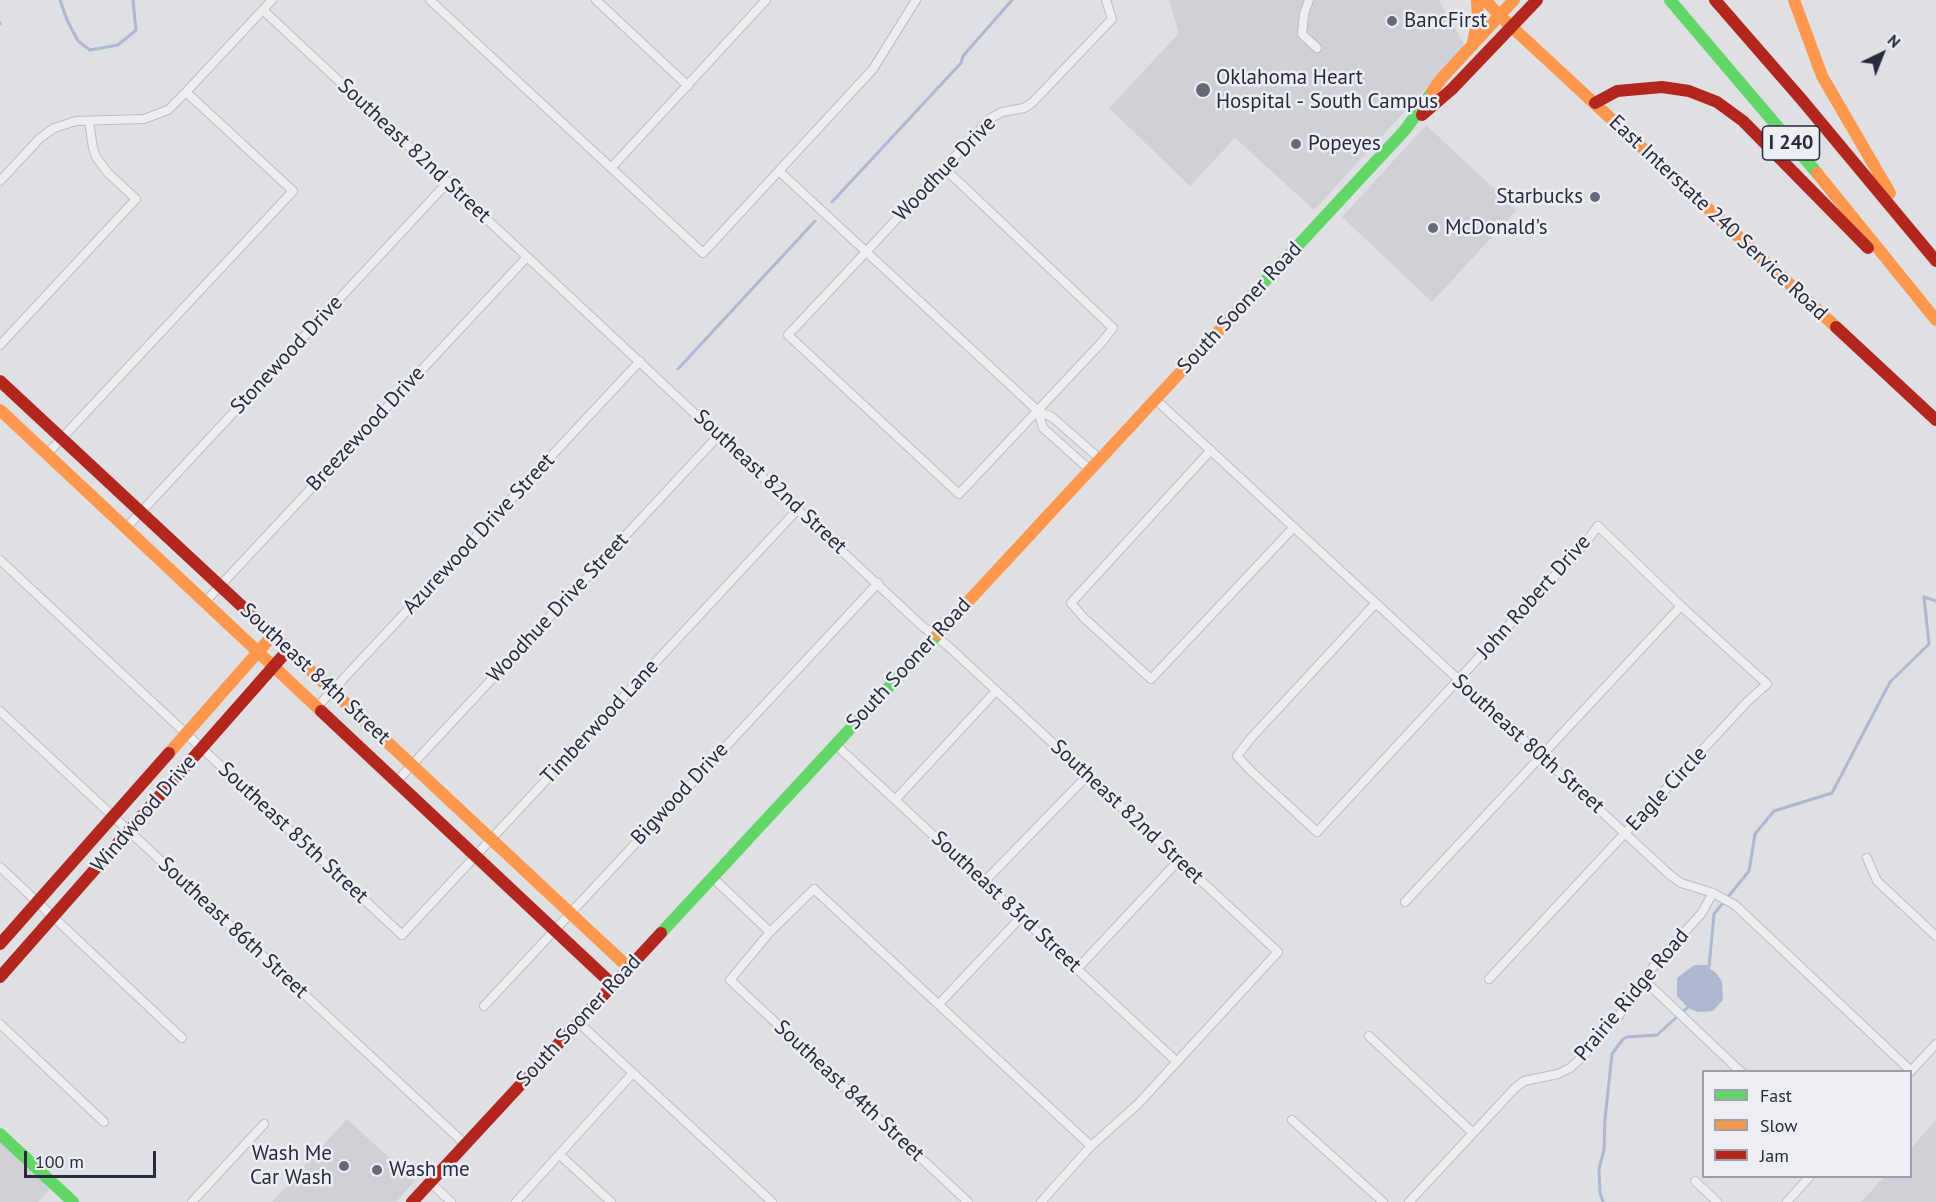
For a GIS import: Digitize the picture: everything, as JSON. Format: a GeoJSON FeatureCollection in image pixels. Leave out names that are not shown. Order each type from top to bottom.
{"type":"FeatureCollection","features":[{"type":"Feature","properties":{"kind":"main road"},"geometry":{"type":"LineString","coordinates":[[1472,46],[1478,20],[1477,0]]}},
{"type":"Feature","properties":{"kind":"main road","name":"East Interstate 240 Service Road"},"geometry":{"type":"LineString","coordinates":[[1485,0],[1512,28],[1936,420]]}},
{"type":"Feature","properties":{"kind":"main road","name":"South Sooner Road"},"geometry":{"type":"LineString","coordinates":[[1407,128],[1441,79],[1514,0]]}},
{"type":"Feature","properties":{"kind":"main road","name":"South Sooner Road"},"geometry":{"type":"LineString","coordinates":[[412,1202],[1407,128],[1452,89],[1537,0]]}},
{"type":"Feature","properties":{"kind":"main road","name":"I 240"},"geometry":{"type":"LineString","coordinates":[[1670,0],[1773,121],[1936,320]]}},
{"type":"Feature","properties":{"kind":"main road","name":"I 240"},"geometry":{"type":"LineString","coordinates":[[1715,0],[1936,261]]}},
{"type":"Feature","properties":{"kind":"main road"},"geometry":{"type":"LineString","coordinates":[[1794,0],[1822,76],[1909,228]]}},
{"type":"Feature","properties":{"kind":"main road"},"geometry":{"type":"LineString","coordinates":[[1594,103],[1617,91],[1654,87],[1689,91],[1717,102],[1743,121],[1844,225],[1910,287]]}},
{"type":"Feature","properties":{"kind":"main road","name":"Southeast 84th Street"},"geometry":{"type":"LineString","coordinates":[[0,381],[629,968]]}},
{"type":"Feature","properties":{"kind":"main road","name":"Southeast 84th Street"},"geometry":{"type":"LineString","coordinates":[[0,410],[614,985]]}},
{"type":"Feature","properties":{"kind":"main road","name":"Windwood Drive"},"geometry":{"type":"LineString","coordinates":[[0,944],[273,635]]}},
{"type":"Feature","properties":{"kind":"main road","name":"Windwood Drive"},"geometry":{"type":"LineString","coordinates":[[0,977],[288,650]]}},
{"type":"Feature","properties":{"kind":"main road"},"geometry":{"type":"LineString","coordinates":[[0,1134],[73,1202]]}},
{"type":"Feature","properties":{"kind":"street"},"geometry":{"type":"LineString","coordinates":[[0,181],[47,132],[68,123],[134,120],[152,117],[168,110],[272,0]]}},
{"type":"Feature","properties":{"kind":"street"},"geometry":{"type":"LineString","coordinates":[[430,0],[703,253],[873,69],[916,0]]}},
{"type":"Feature","properties":{"kind":"street"},"geometry":{"type":"LineString","coordinates":[[596,0],[688,86]]}},
{"type":"Feature","properties":{"kind":"street","name":"Woodhue Drive"},"geometry":{"type":"LineString","coordinates":[[1038,411],[959,494],[788,335],[991,118],[1002,112],[1024,108],[1032,103],[1112,19],[1106,0]]}},
{"type":"Feature","properties":{"kind":"street"},"geometry":{"type":"LineString","coordinates":[[1309,0],[1304,14],[1302,34],[1317,48]]}},
{"type":"Feature","properties":{"kind":"street"},"geometry":{"type":"LineString","coordinates":[[611,168],[764,1]]}},
{"type":"Feature","properties":{"kind":"street","name":"Southeast 82nd Street"},"geometry":{"type":"LineString","coordinates":[[262,10],[922,626],[996,691],[1278,952],[1176,1061]]}},
{"type":"Feature","properties":{"kind":"street"},"geometry":{"type":"LineString","coordinates":[[47,454],[293,190],[186,92]]}},
{"type":"Feature","properties":{"kind":"street"},"geometry":{"type":"LineString","coordinates":[[0,345],[136,199],[108,173],[96,157],[89,121]]}},
{"type":"Feature","properties":{"kind":"street"},"geometry":{"type":"LineString","coordinates":[[944,168],[1113,328],[1038,411]]}},
{"type":"Feature","properties":{"kind":"street"},"geometry":{"type":"LineString","coordinates":[[780,171],[1038,411],[1052,417],[1100,459]]}},
{"type":"Feature","properties":{"kind":"street","name":"Stonewood Drive"},"geometry":{"type":"LineString","coordinates":[[126,528],[448,182]]}},
{"type":"Feature","properties":{"kind":"street","name":"Breezewood Drive"},"geometry":{"type":"LineString","coordinates":[[205,602],[527,257]]}},
{"type":"Feature","properties":{"kind":"street","name":"Azurewood Drive Street"},"geometry":{"type":"LineString","coordinates":[[318,706],[640,361]]}},
{"type":"Feature","properties":{"kind":"street","name":"Southeast 80th Street"},"geometry":{"type":"LineString","coordinates":[[1155,399],[1670,875],[1690,887],[1717,895],[1735,905],[1910,1070]]}},
{"type":"Feature","properties":{"kind":"street"},"geometry":{"type":"LineString","coordinates":[[1038,411],[1043,428],[1090,470]]}},
{"type":"Feature","properties":{"kind":"street","name":"Woodhue Drive Street"},"geometry":{"type":"LineString","coordinates":[[397,781],[719,435]]}},
{"type":"Feature","properties":{"kind":"street"},"geometry":{"type":"LineString","coordinates":[[1211,450],[1071,603],[1084,618],[1151,679],[1294,527]]}},
{"type":"Feature","properties":{"kind":"street","name":"Timberwood Lane"},"geometry":{"type":"LineString","coordinates":[[402,935],[798,509]]}},
{"type":"Feature","properties":{"kind":"street","name":"John Robert Drive"},"geometry":{"type":"LineString","coordinates":[[1375,604],[1237,756],[1317,832],[1585,543],[1598,526],[1681,606]]}},
{"type":"Feature","properties":{"kind":"street","name":"Southeast 85th Street"},"geometry":{"type":"LineString","coordinates":[[0,560],[402,935]]}},
{"type":"Feature","properties":{"kind":"street","name":"Bigwood Drive"},"geometry":{"type":"LineString","coordinates":[[484,1006],[878,583]]}},
{"type":"Feature","properties":{"kind":"street"},"geometry":{"type":"LineString","coordinates":[[1405,902],[1681,606]]}},
{"type":"Feature","properties":{"kind":"street","name":"Eagle Circle"},"geometry":{"type":"LineString","coordinates":[[1489,980],[1748,701],[1767,684],[1681,606]]}},
{"type":"Feature","properties":{"kind":"street"},"geometry":{"type":"LineString","coordinates":[[895,800],[996,691]]}},
{"type":"Feature","properties":{"kind":"street","name":"Southeast 86th Street"},"geometry":{"type":"LineString","coordinates":[[0,711],[465,1144]]}},
{"type":"Feature","properties":{"kind":"street","name":"Southeast 83rd Street"},"geometry":{"type":"LineString","coordinates":[[835,744],[1176,1061]]}},
{"type":"Feature","properties":{"kind":"street"},"geometry":{"type":"LineString","coordinates":[[984,882],[1087,776]]}},
{"type":"Feature","properties":{"kind":"street"},"geometry":{"type":"LineString","coordinates":[[1867,858],[1877,881],[1936,936]]}},
{"type":"Feature","properties":{"kind":"street"},"geometry":{"type":"LineString","coordinates":[[1078,968],[1179,860]]}},
{"type":"Feature","properties":{"kind":"street"},"geometry":{"type":"LineString","coordinates":[[0,867],[182,1038]]}},
{"type":"Feature","properties":{"kind":"street"},"geometry":{"type":"LineString","coordinates":[[712,877],[770,932],[814,889],[1091,1146]]}},
{"type":"Feature","properties":{"kind":"street","name":"Prairie Ridge Road"},"geometry":{"type":"LineString","coordinates":[[1409,1202],[1515,1088],[1535,1078],[1545,1078],[1570,1068],[1618,1017],[1643,979],[1717,895]]}},
{"type":"Feature","properties":{"kind":"street"},"geometry":{"type":"LineString","coordinates":[[939,1004],[1021,917]]}},
{"type":"Feature","properties":{"kind":"street","name":"Southeast 84th Street"},"geometry":{"type":"LineString","coordinates":[[770,932],[730,980],[968,1202]]}},
{"type":"Feature","properties":{"kind":"street"},"geometry":{"type":"LineString","coordinates":[[1643,979],[1740,1070]]}},
{"type":"Feature","properties":{"kind":"street"},"geometry":{"type":"LineString","coordinates":[[578,1022],[772,1202]]}},
{"type":"Feature","properties":{"kind":"street"},"geometry":{"type":"LineString","coordinates":[[0,1024],[104,1122]]}},
{"type":"Feature","properties":{"kind":"street"},"geometry":{"type":"LineString","coordinates":[[1369,1036],[1473,1133]]}},
{"type":"Feature","properties":{"kind":"street"},"geometry":{"type":"LineString","coordinates":[[1912,1070],[1936,1044]]}},
{"type":"Feature","properties":{"kind":"street"},"geometry":{"type":"LineString","coordinates":[[1041,1202],[1091,1146],[1138,1104],[1176,1061]]}},
{"type":"Feature","properties":{"kind":"street"},"geometry":{"type":"LineString","coordinates":[[516,1202],[633,1073]]}},
{"type":"Feature","properties":{"kind":"street"},"geometry":{"type":"LineString","coordinates":[[1292,1119],[1383,1202]]}},
{"type":"Feature","properties":{"kind":"street"},"geometry":{"type":"LineString","coordinates":[[192,1202],[264,1124]]}},
{"type":"Feature","properties":{"kind":"street"},"geometry":{"type":"LineString","coordinates":[[560,1155],[611,1202]]}},
{"type":"Feature","properties":{"kind":"street"},"geometry":{"type":"LineString","coordinates":[[1787,1202],[1808,1178]]}},
{"type":"Feature","properties":{"kind":"street"},"geometry":{"type":"LineString","coordinates":[[1695,1181],[1717,1202]]}},
{"type":"Feature","properties":{"kind":"street"},"geometry":{"type":"LineString","coordinates":[[430,1182],[451,1202]]}},
{"type":"Feature","properties":{"kind":"shaded area"},"geometry":{"type":"Polygon","coordinates":[[[1169,0],[1439,0],[1465,46],[1314,210],[1235,138],[1190,186],[1109,108],[1179,33],[1169,0]]]}},
{"type":"Feature","properties":{"kind":"shaded area"},"geometry":{"type":"Polygon","coordinates":[[[1426,125],[1517,210],[1432,302],[1342,217],[1426,125]]]}},
{"type":"Feature","properties":{"kind":"shaded area"},"geometry":{"type":"Polygon","coordinates":[[[347,1119],[415,1181],[396,1202],[272,1202],[347,1119]]]}},
{"type":"Feature","properties":{"kind":"shaded area"},"geometry":{"type":"Polygon","coordinates":[[[1936,1120],[1936,1202],[1861,1202],[1883,1178],[1912,1178],[1912,1147],[1936,1120]]]}},
{"type":"Feature","properties":{"kind":"shaded area"},"geometry":{"type":"Polygon","coordinates":[[[0,1141],[51,1188],[38,1202],[0,1202],[0,1141]]]}},
{"type":"Feature","properties":{"kind":"water"},"geometry":{"type":"Polygon","coordinates":[[[1694,965],[1710,965],[1710,969],[1722,981],[1723,1000],[1713,1011],[1698,1012],[1688,1008],[1677,996],[1677,978],[1694,965]]]}},
{"type":"Feature","properties":{"kind":"waterway"},"geometry":{"type":"LineString","coordinates":[[60,0],[78,41],[90,50],[118,45],[136,30],[133,0]]}},
{"type":"Feature","properties":{"kind":"waterway"},"geometry":{"type":"LineString","coordinates":[[832,202],[961,63],[963,56],[1012,0]]}},
{"type":"Feature","properties":{"kind":"waterway"},"geometry":{"type":"LineString","coordinates":[[678,369],[815,221]]}},
{"type":"Feature","properties":{"kind":"waterway"},"geometry":{"type":"LineString","coordinates":[[1709,967],[1714,914],[1749,871],[1755,834],[1774,811],[1832,793],[1890,682],[1929,644],[1924,597],[1936,601]]}},
{"type":"Feature","properties":{"kind":"waterway"},"geometry":{"type":"LineString","coordinates":[[1603,1202],[1600,1193],[1599,1169],[1604,1150],[1612,1054],[1627,1037],[1657,1035],[1690,1005]]}},
{"type":"Feature","properties":{"kind":"traffic: fast"},"geometry":{"type":"LineString","coordinates":[[1670,0],[1817,173]]}},
{"type":"Feature","properties":{"kind":"traffic: fast"},"geometry":{"type":"LineString","coordinates":[[1252,295],[1405,130],[1432,92]]}},
{"type":"Feature","properties":{"kind":"traffic: fast"},"geometry":{"type":"LineString","coordinates":[[661,933],[938,634]]}},
{"type":"Feature","properties":{"kind":"traffic: fast"},"geometry":{"type":"LineString","coordinates":[[0,1134],[73,1202]]}},
{"type":"Feature","properties":{"kind":"traffic: slow"},"geometry":{"type":"LineString","coordinates":[[1472,46],[1478,20],[1477,0]]}},
{"type":"Feature","properties":{"kind":"traffic: slow"},"geometry":{"type":"LineString","coordinates":[[1485,0],[1500,16]]}},
{"type":"Feature","properties":{"kind":"traffic: slow"},"geometry":{"type":"LineString","coordinates":[[1432,92],[1441,79],[1514,0]]}},
{"type":"Feature","properties":{"kind":"traffic: slow"},"geometry":{"type":"LineString","coordinates":[[1794,0],[1822,76],[1890,193]]}},
{"type":"Feature","properties":{"kind":"traffic: slow"},"geometry":{"type":"LineString","coordinates":[[1500,16],[1836,327]]}},
{"type":"Feature","properties":{"kind":"traffic: slow"},"geometry":{"type":"LineString","coordinates":[[1817,173],[1936,320]]}},
{"type":"Feature","properties":{"kind":"traffic: slow"},"geometry":{"type":"LineString","coordinates":[[938,634],[1252,295]]}},
{"type":"Feature","properties":{"kind":"traffic: slow"},"geometry":{"type":"LineString","coordinates":[[0,410],[321,711]]}},
{"type":"Feature","properties":{"kind":"traffic: slow"},"geometry":{"type":"LineString","coordinates":[[261,624],[629,968]]}},
{"type":"Feature","properties":{"kind":"traffic: slow"},"geometry":{"type":"LineString","coordinates":[[169,753],[273,635]]}},
{"type":"Feature","properties":{"kind":"traffic: jam"},"geometry":{"type":"LineString","coordinates":[[1422,115],[1452,89],[1537,0]]}},
{"type":"Feature","properties":{"kind":"traffic: jam"},"geometry":{"type":"LineString","coordinates":[[1715,0],[1936,261]]}},
{"type":"Feature","properties":{"kind":"traffic: jam"},"geometry":{"type":"LineString","coordinates":[[1595,103],[1617,91],[1662,87],[1689,91],[1717,102],[1743,121],[1868,248]]}},
{"type":"Feature","properties":{"kind":"traffic: jam"},"geometry":{"type":"LineString","coordinates":[[1836,327],[1936,420]]}},
{"type":"Feature","properties":{"kind":"traffic: jam"},"geometry":{"type":"LineString","coordinates":[[0,381],[261,624]]}},
{"type":"Feature","properties":{"kind":"traffic: jam"},"geometry":{"type":"LineString","coordinates":[[0,977],[288,650]]}},
{"type":"Feature","properties":{"kind":"traffic: jam"},"geometry":{"type":"LineString","coordinates":[[321,711],[613,985]]}},
{"type":"Feature","properties":{"kind":"traffic: jam"},"geometry":{"type":"LineString","coordinates":[[0,944],[169,753]]}},
{"type":"Feature","properties":{"kind":"traffic: jam"},"geometry":{"type":"LineString","coordinates":[[412,1202],[661,933]]}},
{"type":"Feature","properties":{"kind":"place","name":"BancFirst"},"geometry":{"type":"Point","coordinates":[1392,21]}},
{"type":"Feature","properties":{"kind":"place","name":"Oklahoma Heart Hospital - South Campus"},"geometry":{"type":"Point","coordinates":[1203,90]}},
{"type":"Feature","properties":{"kind":"place","name":"Popeyes"},"geometry":{"type":"Point","coordinates":[1296,144]}},
{"type":"Feature","properties":{"kind":"place","name":"Starbucks"},"geometry":{"type":"Point","coordinates":[1595,197]}},
{"type":"Feature","properties":{"kind":"place","name":"McDonald's"},"geometry":{"type":"Point","coordinates":[1433,228]}},
{"type":"Feature","properties":{"kind":"place","name":"Wash Me Car Wash"},"geometry":{"type":"Point","coordinates":[344,1166]}},
{"type":"Feature","properties":{"kind":"place","name":"Wash me"},"geometry":{"type":"Point","coordinates":[377,1170]}}]}
